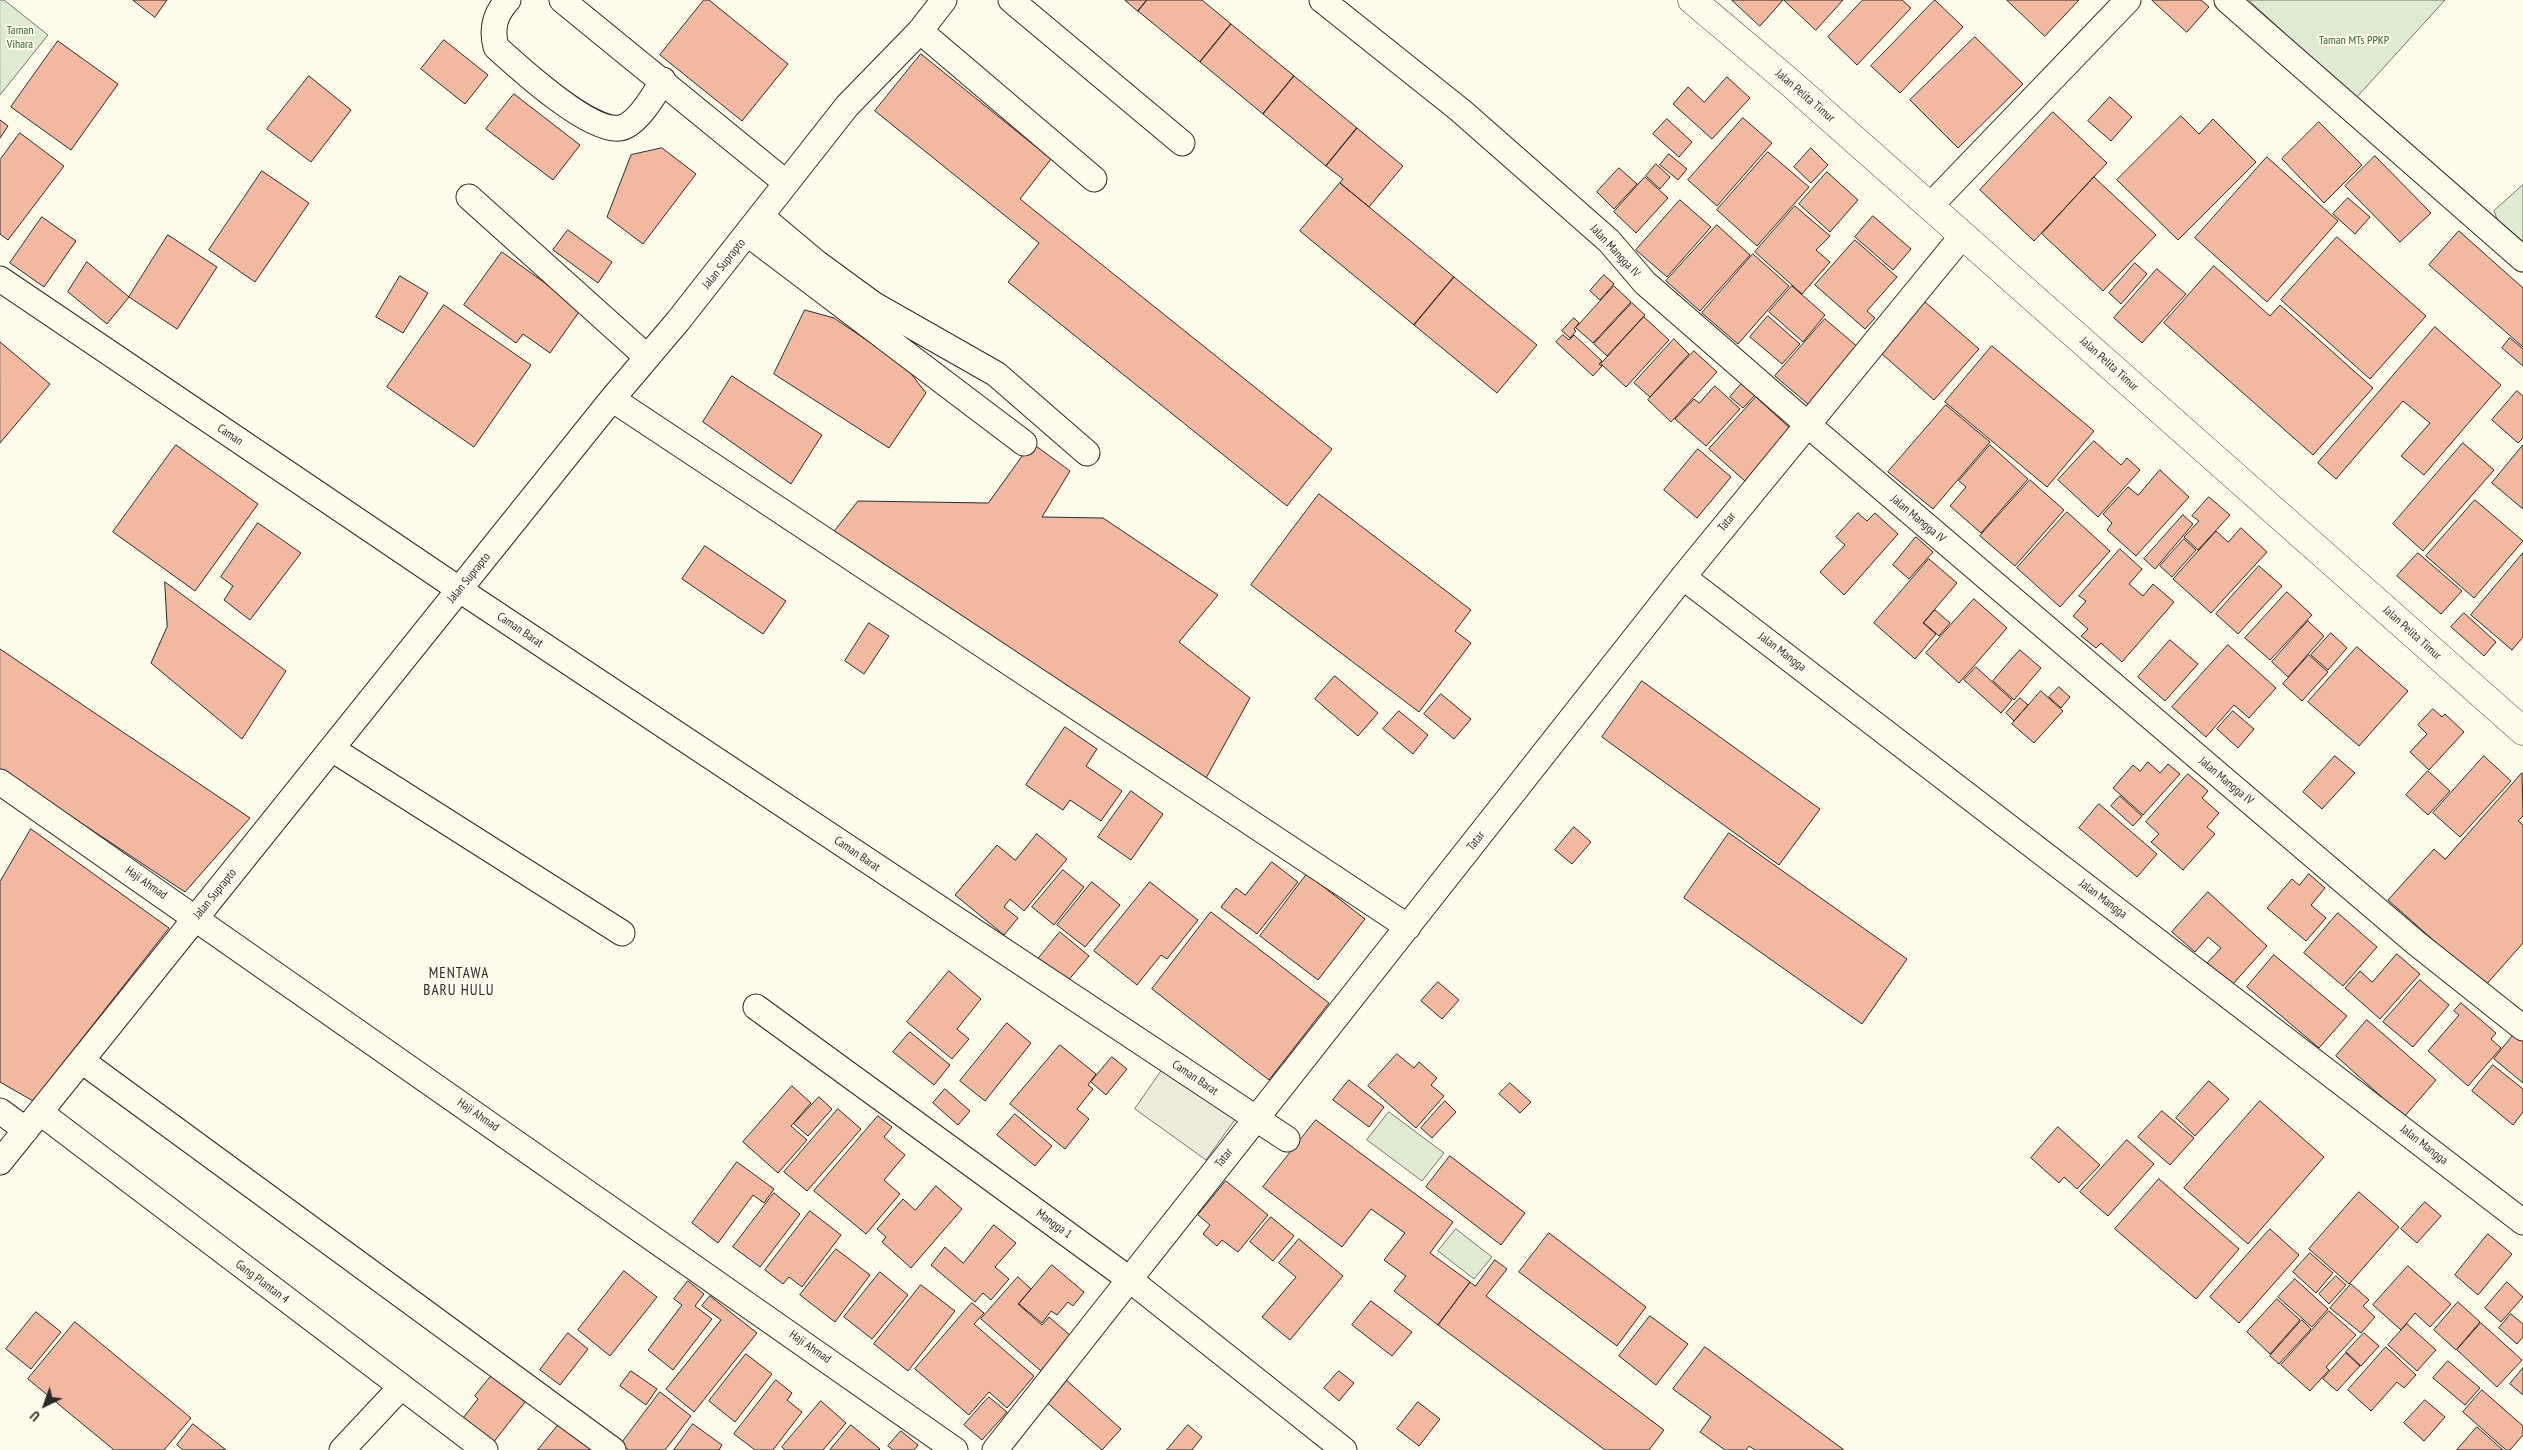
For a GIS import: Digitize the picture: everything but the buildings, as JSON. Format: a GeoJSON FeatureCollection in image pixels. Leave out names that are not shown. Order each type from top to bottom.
{"type":"FeatureCollection","features":[{"type":"Feature","properties":{"kind":"street"},"geometry":{"type":"LineString","coordinates":[[508,0],[500,9],[495,20],[493,35],[496,47],[554,96],[604,126],[620,128],[631,123],[652,99],[663,80]]}},
{"type":"Feature","properties":{"kind":"street"},"geometry":{"type":"LineString","coordinates":[[562,0],[663,80],[785,182]]}},
{"type":"Feature","properties":{"kind":"street","name":"Jalan Suprapto"},"geometry":{"type":"LineString","coordinates":[[0,1162],[612,399],[754,225],[785,182],[847,106],[920,31],[944,0]]}},
{"type":"Feature","properties":{"kind":"street"},"geometry":{"type":"LineString","coordinates":[[1011,0],[1182,143]]}},
{"type":"Feature","properties":{"kind":"street","name":"Jalan Mangga IV"},"geometry":{"type":"LineString","coordinates":[[1322,0],[1460,110],[1608,241],[1644,283],[1807,424],[2416,943],[2523,1028]]}},
{"type":"Feature","properties":{"kind":"street","name":"Jalan Pelita Timur"},"geometry":{"type":"LineString","coordinates":[[1692,0],[1786,79],[2523,731]]}},
{"type":"Feature","properties":{"kind":"street"},"geometry":{"type":"LineString","coordinates":[[2227,0],[2523,259]]}},
{"type":"Feature","properties":{"kind":"street"},"geometry":{"type":"LineString","coordinates":[[1930,206],[2115,4]]}},
{"type":"Feature","properties":{"kind":"street"},"geometry":{"type":"LineString","coordinates":[[920,31],[1094,179]]}},
{"type":"Feature","properties":{"kind":"street"},"geometry":{"type":"LineString","coordinates":[[468,197],[647,357]]}},
{"type":"Feature","properties":{"kind":"street"},"geometry":{"type":"LineString","coordinates":[[754,225],[1024,443]]}},
{"type":"Feature","properties":{"kind":"street"},"geometry":{"type":"LineString","coordinates":[[754,225],[817,263],[873,304],[996,374],[1087,453]]}},
{"type":"Feature","properties":{"kind":"street","name":"Tatar"},"geometry":{"type":"LineString","coordinates":[[994,1450],[1683,577],[1962,235]]}},
{"type":"Feature","properties":{"kind":"street","name":"Caman"},"geometry":{"type":"LineString","coordinates":[[0,279],[460,590]]}},
{"type":"Feature","properties":{"kind":"street"},"geometry":{"type":"LineString","coordinates":[[612,399],[1408,927]]}},
{"type":"Feature","properties":{"kind":"street","name":"Jalan Mangga"},"geometry":{"type":"LineString","coordinates":[[1683,577],[2523,1222]]}},
{"type":"Feature","properties":{"kind":"street","name":"Caman Barat"},"geometry":{"type":"LineString","coordinates":[[460,590],[1287,1139]]}},
{"type":"Feature","properties":{"kind":"street"},"geometry":{"type":"LineString","coordinates":[[332,749],[622,933]]}},
{"type":"Feature","properties":{"kind":"street","name":"Haji Ahmad"},"geometry":{"type":"LineString","coordinates":[[0,782],[955,1450]]}},
{"type":"Feature","properties":{"kind":"street","name":"Mangga 1"},"geometry":{"type":"LineString","coordinates":[[756,1007],[1129,1279],[1344,1450]]}},
{"type":"Feature","properties":{"kind":"street"},"geometry":{"type":"LineString","coordinates":[[82,1061],[613,1450]]}},
{"type":"Feature","properties":{"kind":"street","name":"Gang Plantan 4"},"geometry":{"type":"LineString","coordinates":[[0,1112],[34,1121],[485,1450]]}},
{"type":"Feature","properties":{"kind":"street"},"geometry":{"type":"LineString","coordinates":[[342,1450],[401,1387]]}},
{"type":"Feature","properties":{"kind":"green space","name":"Taman Vihara"},"geometry":{"type":"Polygon","coordinates":[[[0,0],[4,0],[48,35],[0,95],[0,0]]]}},
{"type":"Feature","properties":{"kind":"green space","name":"Taman MTs PPKP"},"geometry":{"type":"Polygon","coordinates":[[[2249,0],[2445,0],[2356,98],[2249,0]]]}},
{"type":"Feature","properties":{"kind":"green space"},"geometry":{"type":"Polygon","coordinates":[[[2523,185],[2523,254],[2503,235],[2494,211],[2523,185]]]}},
{"type":"Feature","properties":{"kind":"green space"},"geometry":{"type":"Polygon","coordinates":[[[1389,1112],[1444,1153],[1422,1181],[1367,1140],[1389,1112]]]}},
{"type":"Feature","properties":{"kind":"green space"},"geometry":{"type":"Polygon","coordinates":[[[1456,1229],[1492,1257],[1474,1279],[1438,1251],[1456,1229]]]}},
{"type":"Feature","properties":{"kind":"shaded area"},"geometry":{"type":"Polygon","coordinates":[[[1162,1070],[1236,1118],[1206,1160],[1135,1109],[1162,1070]]]}},
{"type":"Feature","properties":{"kind":"district","name":"MENTAWA BARU HULU"},"geometry":{"type":"Point","coordinates":[459,982]}}]}
